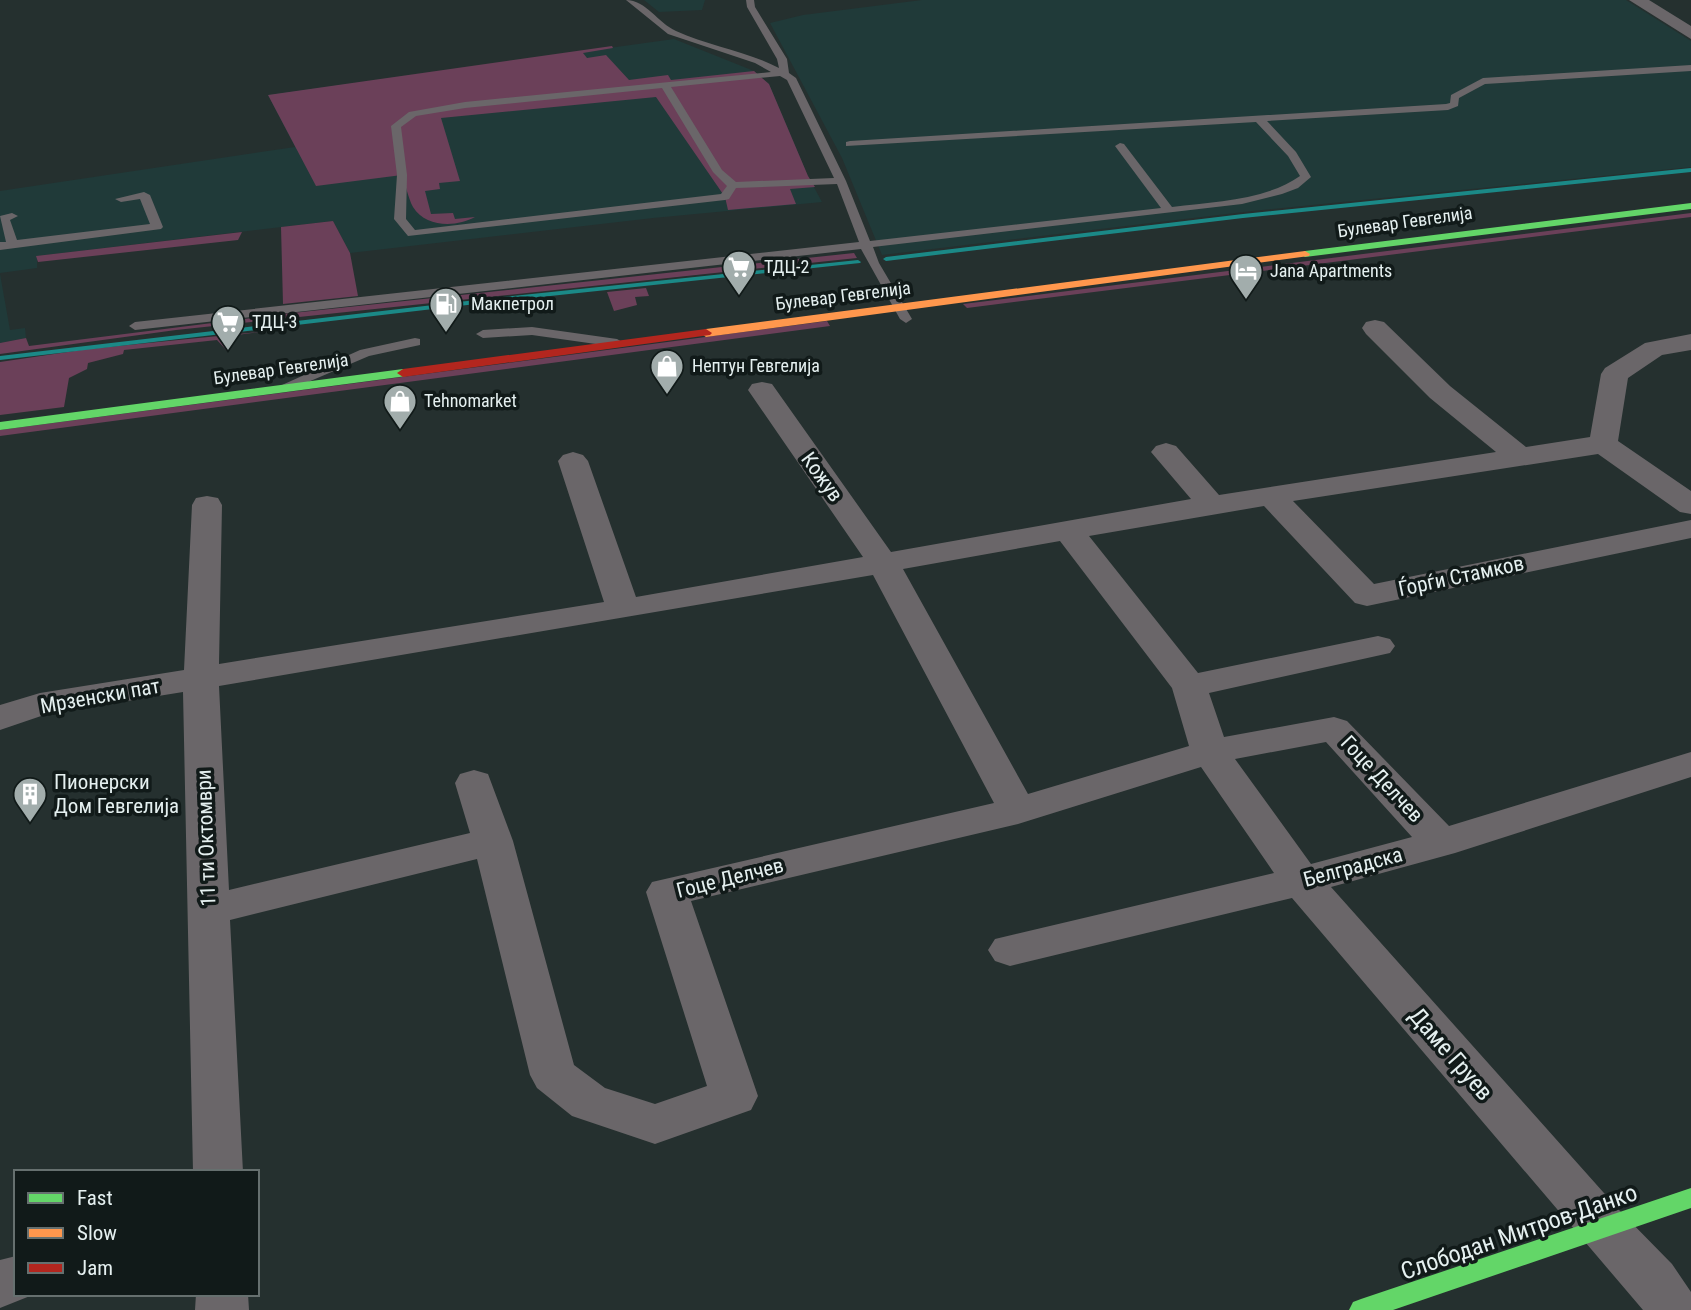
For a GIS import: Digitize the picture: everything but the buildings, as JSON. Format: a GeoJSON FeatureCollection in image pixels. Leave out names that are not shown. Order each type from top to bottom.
{"type":"FeatureCollection","features":[{"type":"Feature","properties":{"kind":"main road","name":"Булевар Гевгелија"},"geometry":{"type":"LineString","coordinates":[[0,442],[1471,232],[1691,206]]}},
{"type":"Feature","properties":{"kind":"main road","name":"Булевар Гевгелија"},"geometry":{"type":"LineString","coordinates":[[0,426],[617,343],[903,313],[1691,222]]}},
{"type":"Feature","properties":{"kind":"main road","name":"Слободан Митров-Данко"},"geometry":{"type":"LineString","coordinates":[[1361,1310],[1691,1198]]}},
{"type":"Feature","properties":{"kind":"street"},"geometry":{"type":"LineString","coordinates":[[1637,0],[1691,34]]}},
{"type":"Feature","properties":{"kind":"street"},"geometry":{"type":"LineString","coordinates":[[1376,328],[1440,392],[1519,456]]}},
{"type":"Feature","properties":{"kind":"street"},"geometry":{"type":"LineString","coordinates":[[1603,444],[1615,374],[1654,349],[1691,342]]}},
{"type":"Feature","properties":{"kind":"street","name":"Кожув"},"geometry":{"type":"LineString","coordinates":[[762,390],[883,563],[1018,811]]}},
{"type":"Feature","properties":{"kind":"street"},"geometry":{"type":"LineString","coordinates":[[201,679],[623,609],[1212,505],[1603,444],[1691,505]]}},
{"type":"Feature","properties":{"kind":"street"},"geometry":{"type":"LineString","coordinates":[[1166,452],[1212,505]]}},
{"type":"Feature","properties":{"kind":"street"},"geometry":{"type":"LineString","coordinates":[[573,461],[623,609]]}},
{"type":"Feature","properties":{"kind":"street","name":"Ѓорѓи Стамков"},"geometry":{"type":"LineString","coordinates":[[1271,496],[1367,596],[1691,529]]}},
{"type":"Feature","properties":{"kind":"street","name":"11 ти Октомври"},"geometry":{"type":"LineString","coordinates":[[207,505],[201,679],[218,1170]]}},
{"type":"Feature","properties":{"kind":"street"},"geometry":{"type":"LineString","coordinates":[[1068,530],[1189,686],[1378,646]]}},
{"type":"Feature","properties":{"kind":"street","name":"Мрзенски пат"},"geometry":{"type":"LineString","coordinates":[[0,718],[40,704],[201,679]]}},
{"type":"Feature","properties":{"kind":"street","name":"Даме Груев"},"geometry":{"type":"LineString","coordinates":[[1189,686],[1210,752],[1301,881],[1602,1227],[1654,1281],[1673,1310]]}},
{"type":"Feature","properties":{"kind":"street","name":"Гоце Делчев"},"geometry":{"type":"LineString","coordinates":[[474,783],[493,841],[553,1075],[589,1102],[655,1124],[734,1096],[667,892],[1018,811],[1210,752],[1334,729],[1441,843]]}},
{"type":"Feature","properties":{"kind":"street","name":"Белградска"},"geometry":{"type":"LineString","coordinates":[[1010,950],[1301,881],[1441,843],[1691,764]]}},
{"type":"Feature","properties":{"kind":"street"},"geometry":{"type":"LineString","coordinates":[[208,910],[493,841]]}},
{"type":"Feature","properties":{"kind":"lane"},"geometry":{"type":"LineString","coordinates":[[630,0],[671,32],[785,73],[795,84],[841,181],[866,246],[903,313]]}},
{"type":"Feature","properties":{"kind":"lane"},"geometry":{"type":"LineString","coordinates":[[750,0],[751,7],[782,59],[785,73]]}},
{"type":"Feature","properties":{"kind":"lane"},"geometry":{"type":"LineString","coordinates":[[850,144],[1448,107],[1455,104],[1454,97],[1483,81],[1691,68]]}},
{"type":"Feature","properties":{"kind":"lane"},"geometry":{"type":"LineString","coordinates":[[733,185],[725,197],[412,234],[400,219],[402,175],[396,126],[413,114],[465,105],[785,73]]}},
{"type":"Feature","properties":{"kind":"lane"},"geometry":{"type":"LineString","coordinates":[[665,85],[718,172],[733,185],[841,181]]}},
{"type":"Feature","properties":{"kind":"lane"},"geometry":{"type":"LineString","coordinates":[[135,326],[1170,211],[1270,194],[1297,185],[1306,177],[1292,154],[1259,119]]}},
{"type":"Feature","properties":{"kind":"lane"},"geometry":{"type":"LineString","coordinates":[[1120,146],[1170,211]]}},
{"type":"Feature","properties":{"kind":"lane"},"geometry":{"type":"LineString","coordinates":[[6,223],[6,245],[157,227],[144,195],[121,199]]}},
{"type":"Feature","properties":{"kind":"lane"},"geometry":{"type":"LineString","coordinates":[[483,334],[532,331],[617,343]]}},
{"type":"Feature","properties":{"kind":"lane"},"geometry":{"type":"LineString","coordinates":[[282,389],[365,353],[415,342]]}},
{"type":"Feature","properties":{"kind":"shaded area"},"geometry":{"type":"Polygon","coordinates":[[[644,0],[705,0],[702,10],[659,12],[644,0]]]}},
{"type":"Feature","properties":{"kind":"shaded area"},"geometry":{"type":"Polygon","coordinates":[[[922,0],[1626,0],[1691,41],[1691,167],[1252,211],[882,255],[842,158],[770,23],[803,15],[922,0]]]}},
{"type":"Feature","properties":{"kind":"shaded area"},"geometry":{"type":"Polygon","coordinates":[[[674,39],[754,71],[769,84],[808,176],[822,202],[653,218],[350,253],[333,221],[37,256],[37,268],[0,273],[0,191],[295,147],[268,95],[674,39]]]}},
{"type":"Feature","properties":{"kind":"shaded area"},"geometry":{"type":"Polygon","coordinates":[[[612,46],[613,48],[583,53],[587,58],[606,55],[629,80],[668,75],[671,80],[754,71],[769,84],[815,187],[790,189],[796,204],[728,210],[725,197],[656,97],[441,118],[460,181],[439,183],[440,189],[425,191],[431,214],[453,213],[455,219],[475,217],[460,223],[442,224],[426,219],[413,207],[402,175],[316,186],[268,95],[612,46]]]}},
{"type":"Feature","properties":{"kind":"shaded area"},"geometry":{"type":"Polygon","coordinates":[[[1691,213],[1691,217],[967,308],[963,304],[1691,213]]]}},
{"type":"Feature","properties":{"kind":"shaded area"},"geometry":{"type":"Polygon","coordinates":[[[333,221],[350,253],[358,296],[283,304],[281,227],[333,221]]]}},
{"type":"Feature","properties":{"kind":"shaded area"},"geometry":{"type":"Polygon","coordinates":[[[242,232],[238,240],[38,262],[36,256],[242,232]]]}},
{"type":"Feature","properties":{"kind":"shaded area"},"geometry":{"type":"Polygon","coordinates":[[[854,253],[857,258],[176,330],[0,354],[0,343],[26,338],[29,346],[283,314],[854,253]]]}},
{"type":"Feature","properties":{"kind":"shaded area"},"geometry":{"type":"Polygon","coordinates":[[[0,274],[10,330],[25,328],[26,338],[0,343],[0,274]]]}},
{"type":"Feature","properties":{"kind":"shaded area"},"geometry":{"type":"Polygon","coordinates":[[[646,288],[649,296],[635,297],[637,305],[614,311],[607,292],[646,288]]]}},
{"type":"Feature","properties":{"kind":"shaded area"},"geometry":{"type":"Polygon","coordinates":[[[827,321],[830,326],[0,436],[0,430],[827,321]]]}},
{"type":"Feature","properties":{"kind":"shaded area"},"geometry":{"type":"Polygon","coordinates":[[[268,331],[229,336],[228,352],[217,340],[124,350],[123,354],[88,363],[87,369],[69,378],[64,407],[0,415],[0,362],[88,349],[268,331]]]}},
{"type":"Feature","properties":{"kind":"waterway"},"geometry":{"type":"LineString","coordinates":[[886,259],[1243,216],[1691,170]]}},
{"type":"Feature","properties":{"kind":"waterway"},"geometry":{"type":"LineString","coordinates":[[0,358],[493,300],[858,262]]}},
{"type":"Feature","properties":{"kind":"traffic: fast"},"geometry":{"type":"LineString","coordinates":[[1305,254],[1691,206]]}},
{"type":"Feature","properties":{"kind":"traffic: fast"},"geometry":{"type":"LineString","coordinates":[[0,426],[403,373]]}},
{"type":"Feature","properties":{"kind":"traffic: fast"},"geometry":{"type":"LineString","coordinates":[[1361,1310],[1691,1198]]}},
{"type":"Feature","properties":{"kind":"traffic: slow"},"geometry":{"type":"LineString","coordinates":[[706,333],[1305,254]]}},
{"type":"Feature","properties":{"kind":"traffic: jam"},"geometry":{"type":"LineString","coordinates":[[403,373],[706,333]]}},
{"type":"Feature","properties":{"kind":"place","name":"ТДЦ-2"},"geometry":{"type":"Point","coordinates":[739,297]}},
{"type":"Feature","properties":{"kind":"place","name":"Jana Apartments"},"geometry":{"type":"Point","coordinates":[1246,301]}},
{"type":"Feature","properties":{"kind":"place","name":"Макпетрол"},"geometry":{"type":"Point","coordinates":[446,334]}},
{"type":"Feature","properties":{"kind":"place","name":"ТДЦ-3"},"geometry":{"type":"Point","coordinates":[228,352]}},
{"type":"Feature","properties":{"kind":"place","name":"Нептун Гевгелија"},"geometry":{"type":"Point","coordinates":[667,396]}},
{"type":"Feature","properties":{"kind":"place","name":"Tehnomarket"},"geometry":{"type":"Point","coordinates":[400,431]}},
{"type":"Feature","properties":{"kind":"place","name":"Пионерски Дом Гевгелија"},"geometry":{"type":"Point","coordinates":[30,824]}}]}
